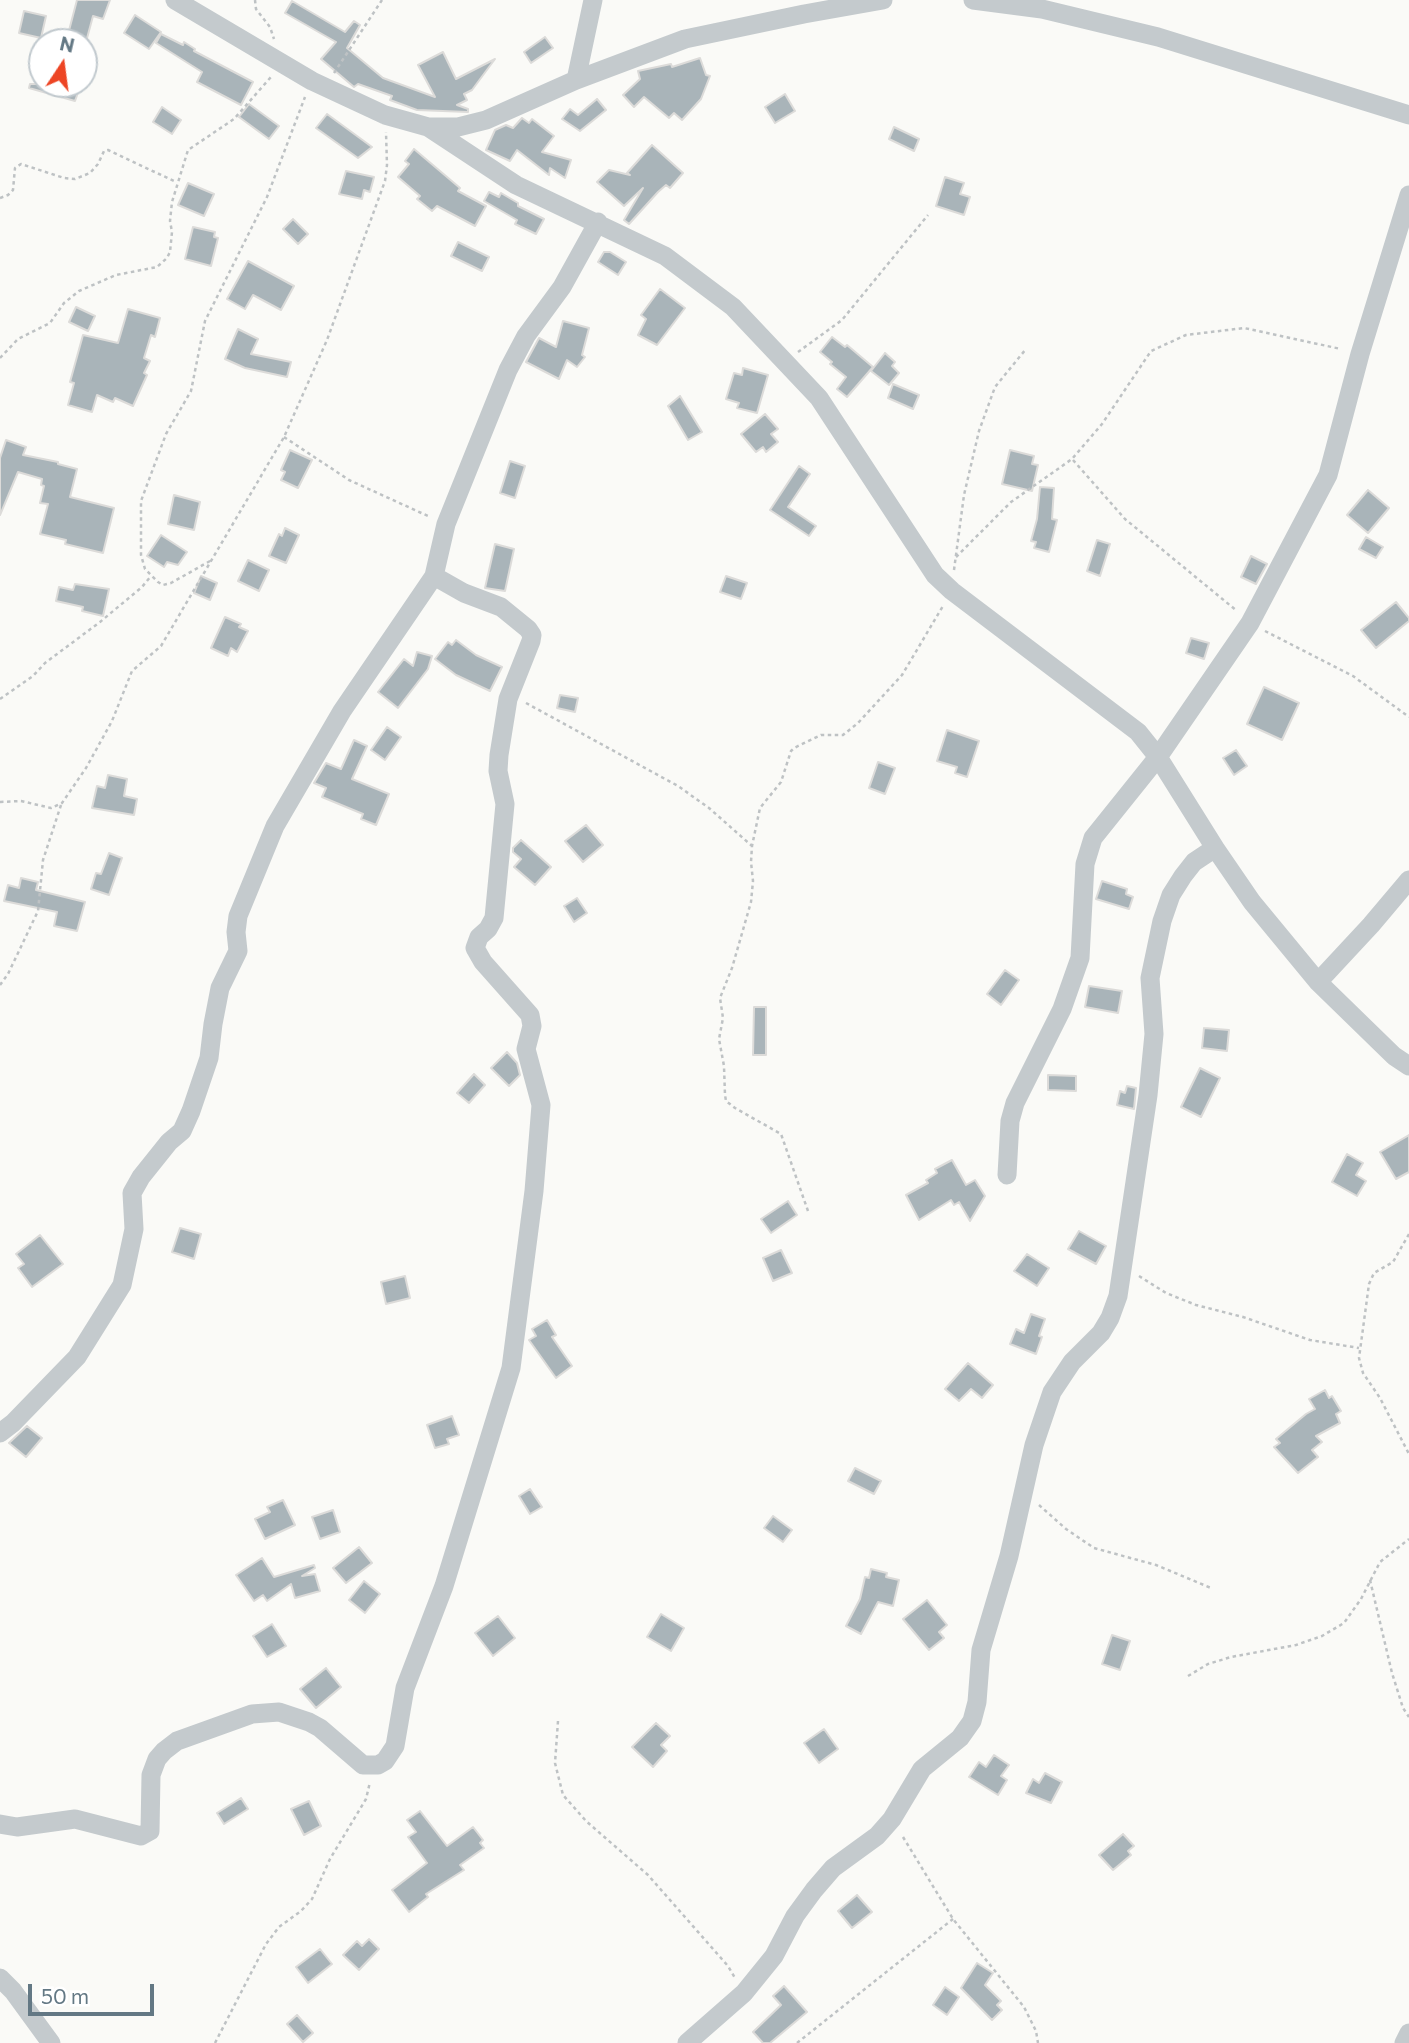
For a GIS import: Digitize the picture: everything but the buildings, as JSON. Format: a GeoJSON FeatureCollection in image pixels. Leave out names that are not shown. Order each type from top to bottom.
{"type":"FeatureCollection","features":[{"type":"Feature","properties":{"kind":"street"},"geometry":{"type":"LineString","coordinates":[[175,0],[318,84],[385,115],[428,127],[458,127],[486,120],[576,80],[704,34],[883,0]]}},
{"type":"Feature","properties":{"kind":"street"},"geometry":{"type":"LineString","coordinates":[[576,80],[593,0]]}},
{"type":"Feature","properties":{"kind":"street"},"geometry":{"type":"LineString","coordinates":[[973,0],[1042,4],[1409,115]]}},
{"type":"Feature","properties":{"kind":"street"},"geometry":{"type":"LineString","coordinates":[[428,127],[516,185],[598,222],[681,266],[733,307],[819,398],[935,575],[952,591],[1138,732],[1158,757],[1214,848],[1252,902],[1318,982],[1394,1056],[1409,1066]]}},
{"type":"Feature","properties":{"kind":"street"},"geometry":{"type":"LineString","coordinates":[[1007,1175],[1010,1121],[1016,1103],[1062,1009],[1080,958],[1084,864],[1093,838],[1158,757],[1250,622],[1328,475],[1360,354],[1409,195]]}},
{"type":"Feature","properties":{"kind":"street"},"geometry":{"type":"LineString","coordinates":[[0,1433],[29,1408],[76,1357],[122,1285],[134,1229],[132,1194],[141,1177],[169,1142],[182,1131],[191,1111],[209,1058],[212,1024],[220,988],[239,948],[236,933],[238,916],[270,838],[342,711],[434,576],[446,524],[515,356],[552,303],[598,222]]}},
{"type":"Feature","properties":{"kind":"street"},"geometry":{"type":"LineString","coordinates":[[0,1824],[17,1827],[75,1819],[141,1836],[150,1831],[151,1775],[157,1759],[164,1751],[177,1741],[260,1712],[279,1712],[309,1722],[320,1728],[356,1761],[371,1767],[385,1761],[395,1746],[405,1688],[444,1586],[506,1390],[534,1191],[541,1105],[526,1049],[532,1026],[530,1015],[483,962],[475,948],[480,937],[492,924],[496,907],[505,804],[498,771],[499,755],[508,699],[532,635],[501,607],[464,593],[434,576]]}},
{"type":"Feature","properties":{"kind":"street"},"geometry":{"type":"LineString","coordinates":[[687,2043],[744,1993],[774,1956],[795,1916],[814,1890],[833,1868],[877,1836],[892,1819],[922,1769],[960,1738],[972,1721],[977,1702],[981,1650],[1009,1556],[1034,1445],[1052,1392],[1072,1362],[1101,1333],[1118,1296],[1148,1095],[1154,1034],[1150,978],[1162,921],[1171,895],[1183,876],[1194,862],[1214,848]]}},
{"type":"Feature","properties":{"kind":"street"},"geometry":{"type":"LineString","coordinates":[[1318,982],[1409,880]]}},
{"type":"Feature","properties":{"kind":"street"},"geometry":{"type":"LineString","coordinates":[[0,1978],[13,1991],[51,2043]]}},
{"type":"Feature","properties":{"kind":"street"},"geometry":{"type":"LineString","coordinates":[[1404,2043],[1409,2034]]}},
{"type":"Feature","properties":{"kind":"path"},"geometry":{"type":"LineString","coordinates":[[0,358],[19,339],[50,323],[64,303],[79,291],[116,275],[157,267],[167,258],[172,232],[170,213],[188,150],[234,119],[279,62],[274,35],[256,9],[255,0]]}},
{"type":"Feature","properties":{"kind":"path"},"geometry":{"type":"LineString","coordinates":[[212,560],[172,583],[163,585],[151,576],[145,569],[141,555],[142,494],[166,434],[191,391],[205,321],[267,197],[318,84],[382,0]]}},
{"type":"Feature","properties":{"kind":"path"},"geometry":{"type":"LineString","coordinates":[[0,985],[38,911],[43,860],[62,803],[86,768],[112,720],[132,671],[161,646],[285,437],[327,340],[385,181],[385,115]]}},
{"type":"Feature","properties":{"kind":"path"},"geometry":{"type":"LineString","coordinates":[[0,198],[13,190],[15,168],[18,165],[24,164],[64,178],[75,179],[90,173],[104,151],[108,150],[177,183]]}},
{"type":"Feature","properties":{"kind":"path"},"geometry":{"type":"LineString","coordinates":[[784,361],[816,341],[842,320],[928,215]]}},
{"type":"Feature","properties":{"kind":"path"},"geometry":{"type":"LineString","coordinates":[[956,557],[1011,502],[1072,459],[1102,424],[1152,351],[1186,335],[1244,328],[1360,354]]}},
{"type":"Feature","properties":{"kind":"path"},"geometry":{"type":"LineString","coordinates":[[808,1211],[781,1134],[735,1108],[726,1101],[725,1095],[724,1066],[719,1040],[723,1018],[720,998],[732,968],[751,902],[752,846],[760,808],[781,782],[790,751],[821,735],[843,735],[858,723],[902,675],[952,591],[964,495],[979,430],[995,387],[1026,349]]}},
{"type":"Feature","properties":{"kind":"path"},"geometry":{"type":"LineString","coordinates":[[285,437],[349,480],[446,524]]}},
{"type":"Feature","properties":{"kind":"path"},"geometry":{"type":"LineString","coordinates":[[1072,459],[1125,519],[1250,622],[1353,676],[1409,717]]}},
{"type":"Feature","properties":{"kind":"path"},"geometry":{"type":"LineString","coordinates":[[0,699],[100,622],[142,587],[151,576]]}},
{"type":"Feature","properties":{"kind":"path"},"geometry":{"type":"LineString","coordinates":[[512,688],[531,706],[678,786],[709,808],[752,846]]}},
{"type":"Feature","properties":{"kind":"path"},"geometry":{"type":"LineString","coordinates":[[0,802],[21,801],[51,808],[62,803]]}},
{"type":"Feature","properties":{"kind":"path"},"geometry":{"type":"LineString","coordinates":[[1409,1234],[1393,1262],[1374,1273],[1369,1284],[1359,1348],[1363,1373],[1380,1398],[1409,1454]]}},
{"type":"Feature","properties":{"kind":"path"},"geometry":{"type":"LineString","coordinates":[[1123,1263],[1147,1283],[1196,1305],[1243,1317],[1310,1340],[1359,1348]]}},
{"type":"Feature","properties":{"kind":"path"},"geometry":{"type":"LineString","coordinates":[[1024,1491],[1066,1529],[1094,1548],[1156,1565],[1211,1588]]}},
{"type":"Feature","properties":{"kind":"path"},"geometry":{"type":"LineString","coordinates":[[1188,1676],[1208,1664],[1231,1657],[1296,1645],[1322,1636],[1344,1623],[1361,1599],[1380,1562],[1409,1539]]}},
{"type":"Feature","properties":{"kind":"path"},"geometry":{"type":"LineString","coordinates":[[1370,1580],[1392,1673],[1403,1708],[1409,1717]]}},
{"type":"Feature","properties":{"kind":"path"},"geometry":{"type":"LineString","coordinates":[[558,1721],[555,1763],[563,1795],[586,1821],[648,1875],[727,1966],[744,1993]]}},
{"type":"Feature","properties":{"kind":"path"},"geometry":{"type":"LineString","coordinates":[[215,2043],[266,1944],[279,1927],[312,1899],[330,1859],[366,1799],[371,1767]]}},
{"type":"Feature","properties":{"kind":"path"},"geometry":{"type":"LineString","coordinates":[[892,1819],[953,1919],[1024,2007],[1036,2031],[1038,2043]]}},
{"type":"Feature","properties":{"kind":"path"},"geometry":{"type":"LineString","coordinates":[[797,2043],[953,1919]]}}]}
